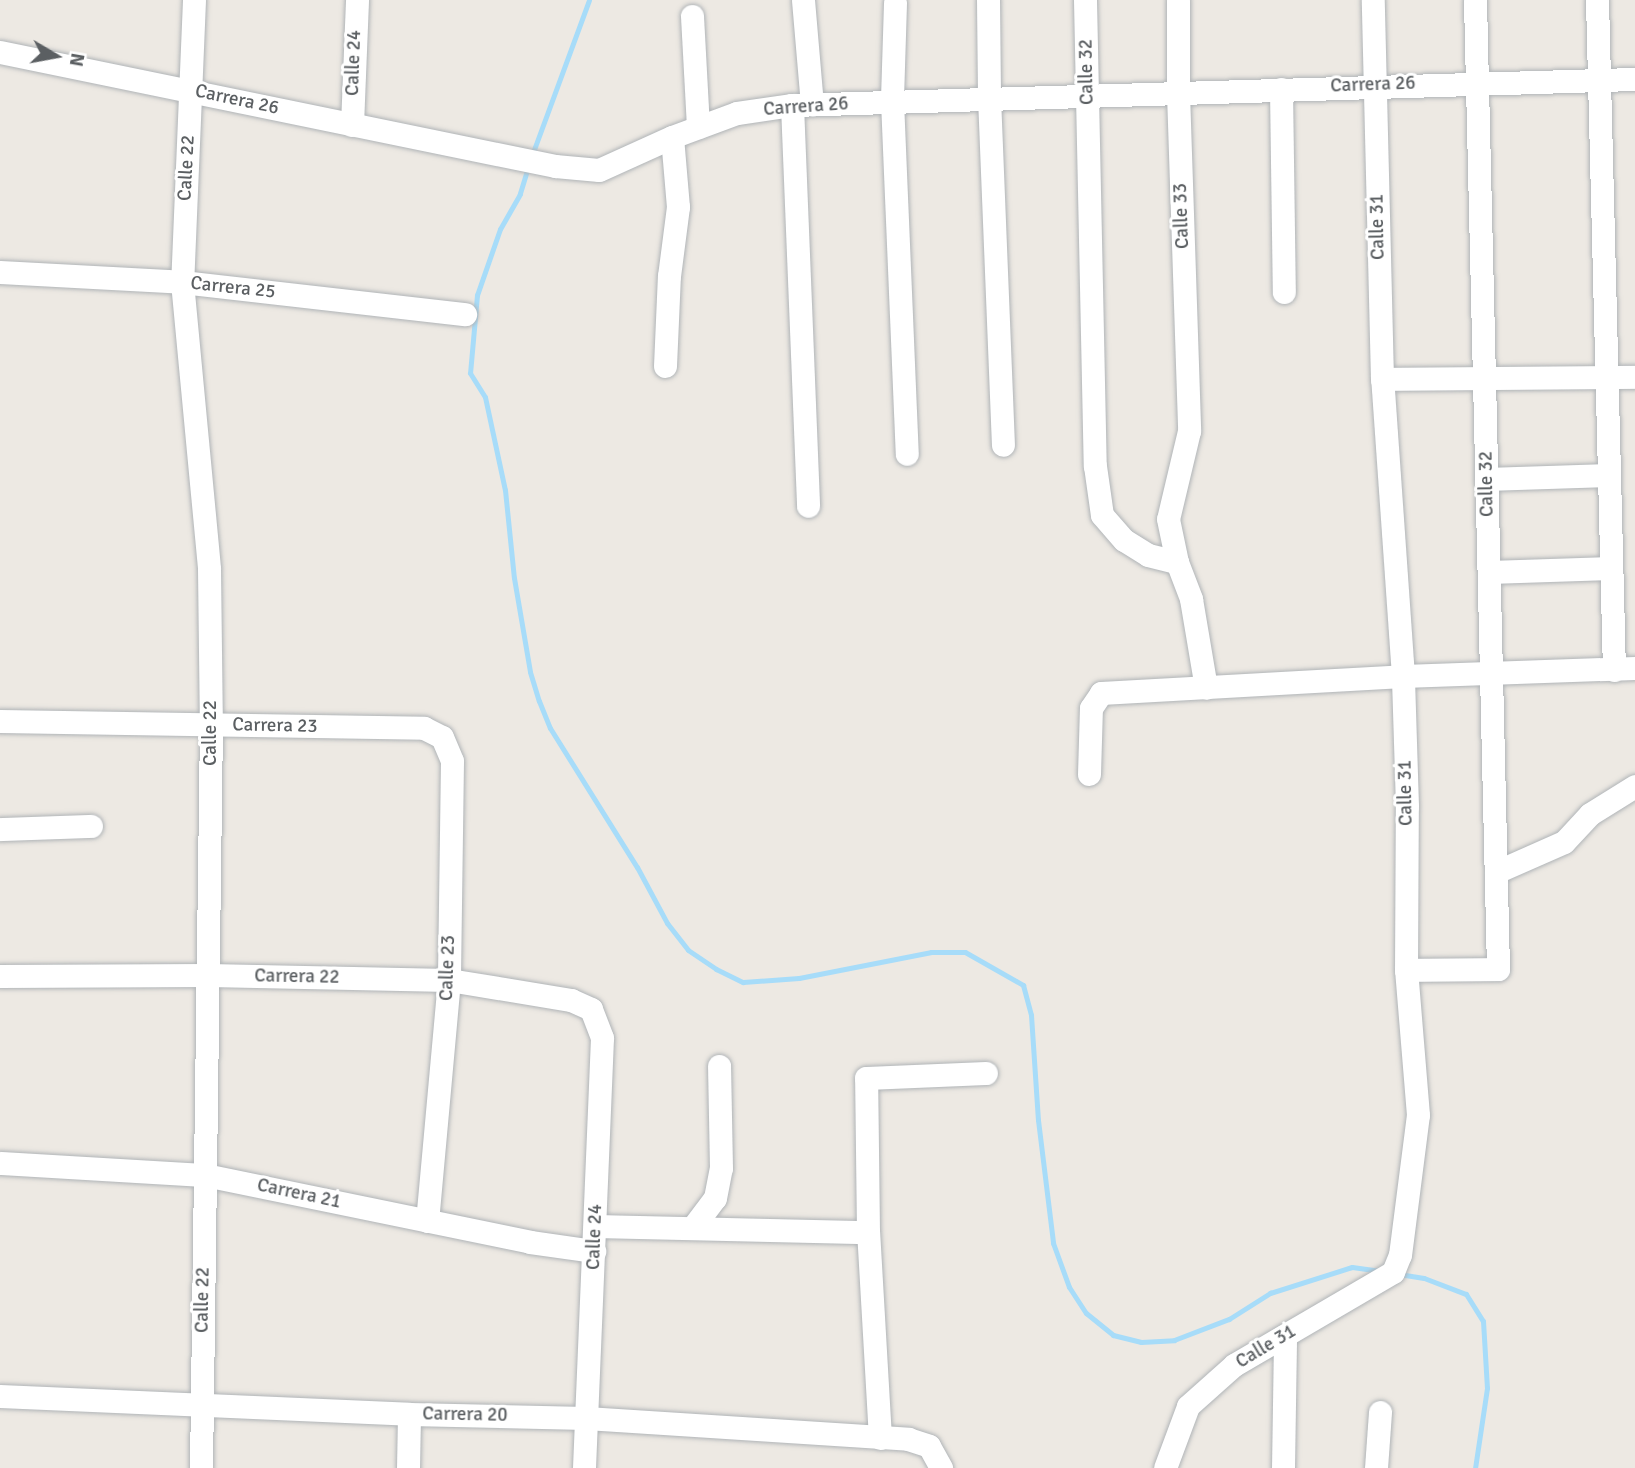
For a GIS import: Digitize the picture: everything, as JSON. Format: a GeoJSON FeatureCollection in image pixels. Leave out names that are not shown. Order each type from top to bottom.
{"type":"FeatureCollection","features":[{"type":"Feature","properties":{"kind":"street","name":"Calle 22"},"geometry":{"type":"LineString","coordinates":[[194,0],[181,282],[209,569],[211,725],[201,1468]]}},
{"type":"Feature","properties":{"kind":"street","name":"Calle 24"},"geometry":{"type":"LineString","coordinates":[[352,125],[357,0]]}},
{"type":"Feature","properties":{"kind":"street"},"geometry":{"type":"LineString","coordinates":[[803,0],[808,506]]}},
{"type":"Feature","properties":{"kind":"street"},"geometry":{"type":"LineString","coordinates":[[988,0],[989,97],[1003,445]]}},
{"type":"Feature","properties":{"kind":"street","name":"Calle 32"},"geometry":{"type":"LineString","coordinates":[[1085,0],[1095,466],[1102,515],[1124,540],[1148,555],[1177,562]]}},
{"type":"Feature","properties":{"kind":"street","name":"Calle 33"},"geometry":{"type":"LineString","coordinates":[[1178,0],[1178,93],[1189,431],[1168,519],[1177,562],[1191,599],[1206,688]]}},
{"type":"Feature","properties":{"kind":"street","name":"Calle 31"},"geometry":{"type":"LineString","coordinates":[[1165,1468],[1188,1406],[1234,1365],[1393,1272],[1400,1255],[1418,1115],[1406,970],[1407,806],[1403,676],[1382,379],[1373,0]]}},
{"type":"Feature","properties":{"kind":"street","name":"Calle 32"},"geometry":{"type":"LineString","coordinates":[[1406,970],[1498,969],[1475,0]]}},
{"type":"Feature","properties":{"kind":"street"},"geometry":{"type":"LineString","coordinates":[[1089,774],[1091,708],[1101,692],[1403,676],[1624,669],[1611,568],[1597,0]]}},
{"type":"Feature","properties":{"kind":"street"},"geometry":{"type":"LineString","coordinates":[[895,3],[892,101],[907,454]]}},
{"type":"Feature","properties":{"kind":"street"},"geometry":{"type":"LineString","coordinates":[[692,16],[698,127]]}},
{"type":"Feature","properties":{"kind":"street","name":"Carrera 26"},"geometry":{"type":"LineString","coordinates":[[0,52],[514,158],[555,166],[599,170],[672,137],[737,113],[802,105],[989,97],[1635,79]]}},
{"type":"Feature","properties":{"kind":"street"},"geometry":{"type":"LineString","coordinates":[[1281,89],[1283,292]]}},
{"type":"Feature","properties":{"kind":"street"},"geometry":{"type":"LineString","coordinates":[[666,366],[669,276],[678,207],[672,137]]}},
{"type":"Feature","properties":{"kind":"street","name":"Carrera 25"},"geometry":{"type":"LineString","coordinates":[[0,272],[181,282],[465,314]]}},
{"type":"Feature","properties":{"kind":"street"},"geometry":{"type":"LineString","coordinates":[[1382,379],[1635,377]]}},
{"type":"Feature","properties":{"kind":"street"},"geometry":{"type":"LineString","coordinates":[[1486,479],[1609,475]]}},
{"type":"Feature","properties":{"kind":"street"},"geometry":{"type":"LineString","coordinates":[[1489,572],[1611,568]]}},
{"type":"Feature","properties":{"kind":"street","name":"Carrera 23"},"geometry":{"type":"LineString","coordinates":[[0,722],[424,728]]}},
{"type":"Feature","properties":{"kind":"street","name":"Calle 23"},"geometry":{"type":"LineString","coordinates":[[424,728],[442,737],[452,761],[449,980],[427,1221]]}},
{"type":"Feature","properties":{"kind":"street"},"geometry":{"type":"LineString","coordinates":[[1496,872],[1564,842],[1590,814],[1635,786]]}},
{"type":"Feature","properties":{"kind":"street"},"geometry":{"type":"LineString","coordinates":[[0,829],[91,826]]}},
{"type":"Feature","properties":{"kind":"street","name":"Carrera 22"},"geometry":{"type":"LineString","coordinates":[[0,976],[208,975],[449,980],[572,1000],[591,1009]]}},
{"type":"Feature","properties":{"kind":"street","name":"Calle 24"},"geometry":{"type":"LineString","coordinates":[[584,1468],[602,1038],[591,1009]]}},
{"type":"Feature","properties":{"kind":"street"},"geometry":{"type":"LineString","coordinates":[[693,1227],[715,1198],[721,1168],[719,1066]]}},
{"type":"Feature","properties":{"kind":"street"},"geometry":{"type":"LineString","coordinates":[[880,1438],[868,1232],[866,1078],[986,1073]]}},
{"type":"Feature","properties":{"kind":"street","name":"Carrera 21"},"geometry":{"type":"LineString","coordinates":[[0,1163],[205,1175],[530,1242],[594,1251]]}},
{"type":"Feature","properties":{"kind":"street"},"geometry":{"type":"LineString","coordinates":[[595,1226],[868,1232]]}},
{"type":"Feature","properties":{"kind":"street"},"geometry":{"type":"LineString","coordinates":[[1283,1468],[1285,1336]]}},
{"type":"Feature","properties":{"kind":"street","name":"Carrera 20"},"geometry":{"type":"LineString","coordinates":[[0,1396],[409,1414],[586,1418],[908,1439],[929,1446],[941,1468]]}},
{"type":"Feature","properties":{"kind":"street"},"geometry":{"type":"LineString","coordinates":[[1376,1468],[1380,1412]]}},
{"type":"Feature","properties":{"kind":"street"},"geometry":{"type":"LineString","coordinates":[[408,1468],[409,1414]]}},
{"type":"Feature","properties":{"kind":"waterway"},"geometry":{"type":"LineString","coordinates":[[532,155],[589,0]]}},
{"type":"Feature","properties":{"kind":"waterway"},"geometry":{"type":"LineString","coordinates":[[528,167],[520,194],[500,229],[477,295],[470,373],[485,397],[505,490],[514,578],[530,672],[539,701],[550,728],[637,867],[667,923],[688,950],[716,969],[743,982],[799,978],[931,952],[965,952],[1023,985],[1031,1015],[1038,1120],[1053,1243],[1069,1287],[1086,1313],[1113,1335],[1141,1342],[1174,1340],[1229,1319],[1270,1293],[1352,1267],[1379,1271]]}},
{"type":"Feature","properties":{"kind":"waterway"},"geometry":{"type":"LineString","coordinates":[[1399,1274],[1424,1278],[1466,1294],[1483,1321],[1487,1388],[1475,1468]]}}]}
